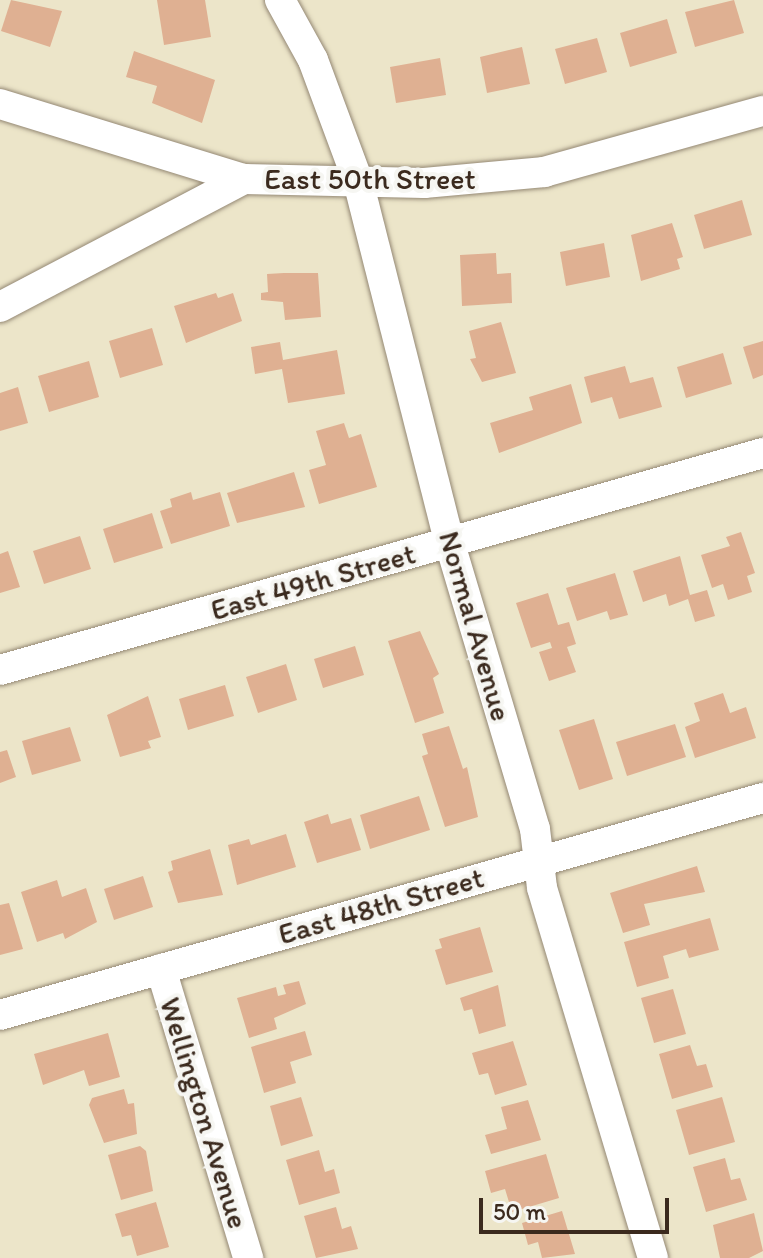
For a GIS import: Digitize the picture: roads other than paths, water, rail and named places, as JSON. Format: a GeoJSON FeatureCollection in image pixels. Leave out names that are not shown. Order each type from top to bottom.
{"type":"FeatureCollection","features":[{"type":"Feature","properties":{"kind":"street","name":"Normal Avenue"},"geometry":{"type":"LineString","coordinates":[[280,0],[313,60],[358,181],[450,544],[535,829],[542,888],[653,1258]]}},
{"type":"Feature","properties":{"kind":"street"},"geometry":{"type":"LineString","coordinates":[[0,104],[244,179]]}},
{"type":"Feature","properties":{"kind":"street","name":"East 50th Street"},"geometry":{"type":"LineString","coordinates":[[0,307],[244,179],[448,182],[544,172],[763,111]]}},
{"type":"Feature","properties":{"kind":"street","name":"East 49th Street"},"geometry":{"type":"LineString","coordinates":[[0,670],[763,453]]}},
{"type":"Feature","properties":{"kind":"street","name":"East 48th Street"},"geometry":{"type":"LineString","coordinates":[[0,1015],[763,798]]}},
{"type":"Feature","properties":{"kind":"street","name":"Wellington Avenue"},"geometry":{"type":"LineString","coordinates":[[161,969],[248,1258]]}}]}
